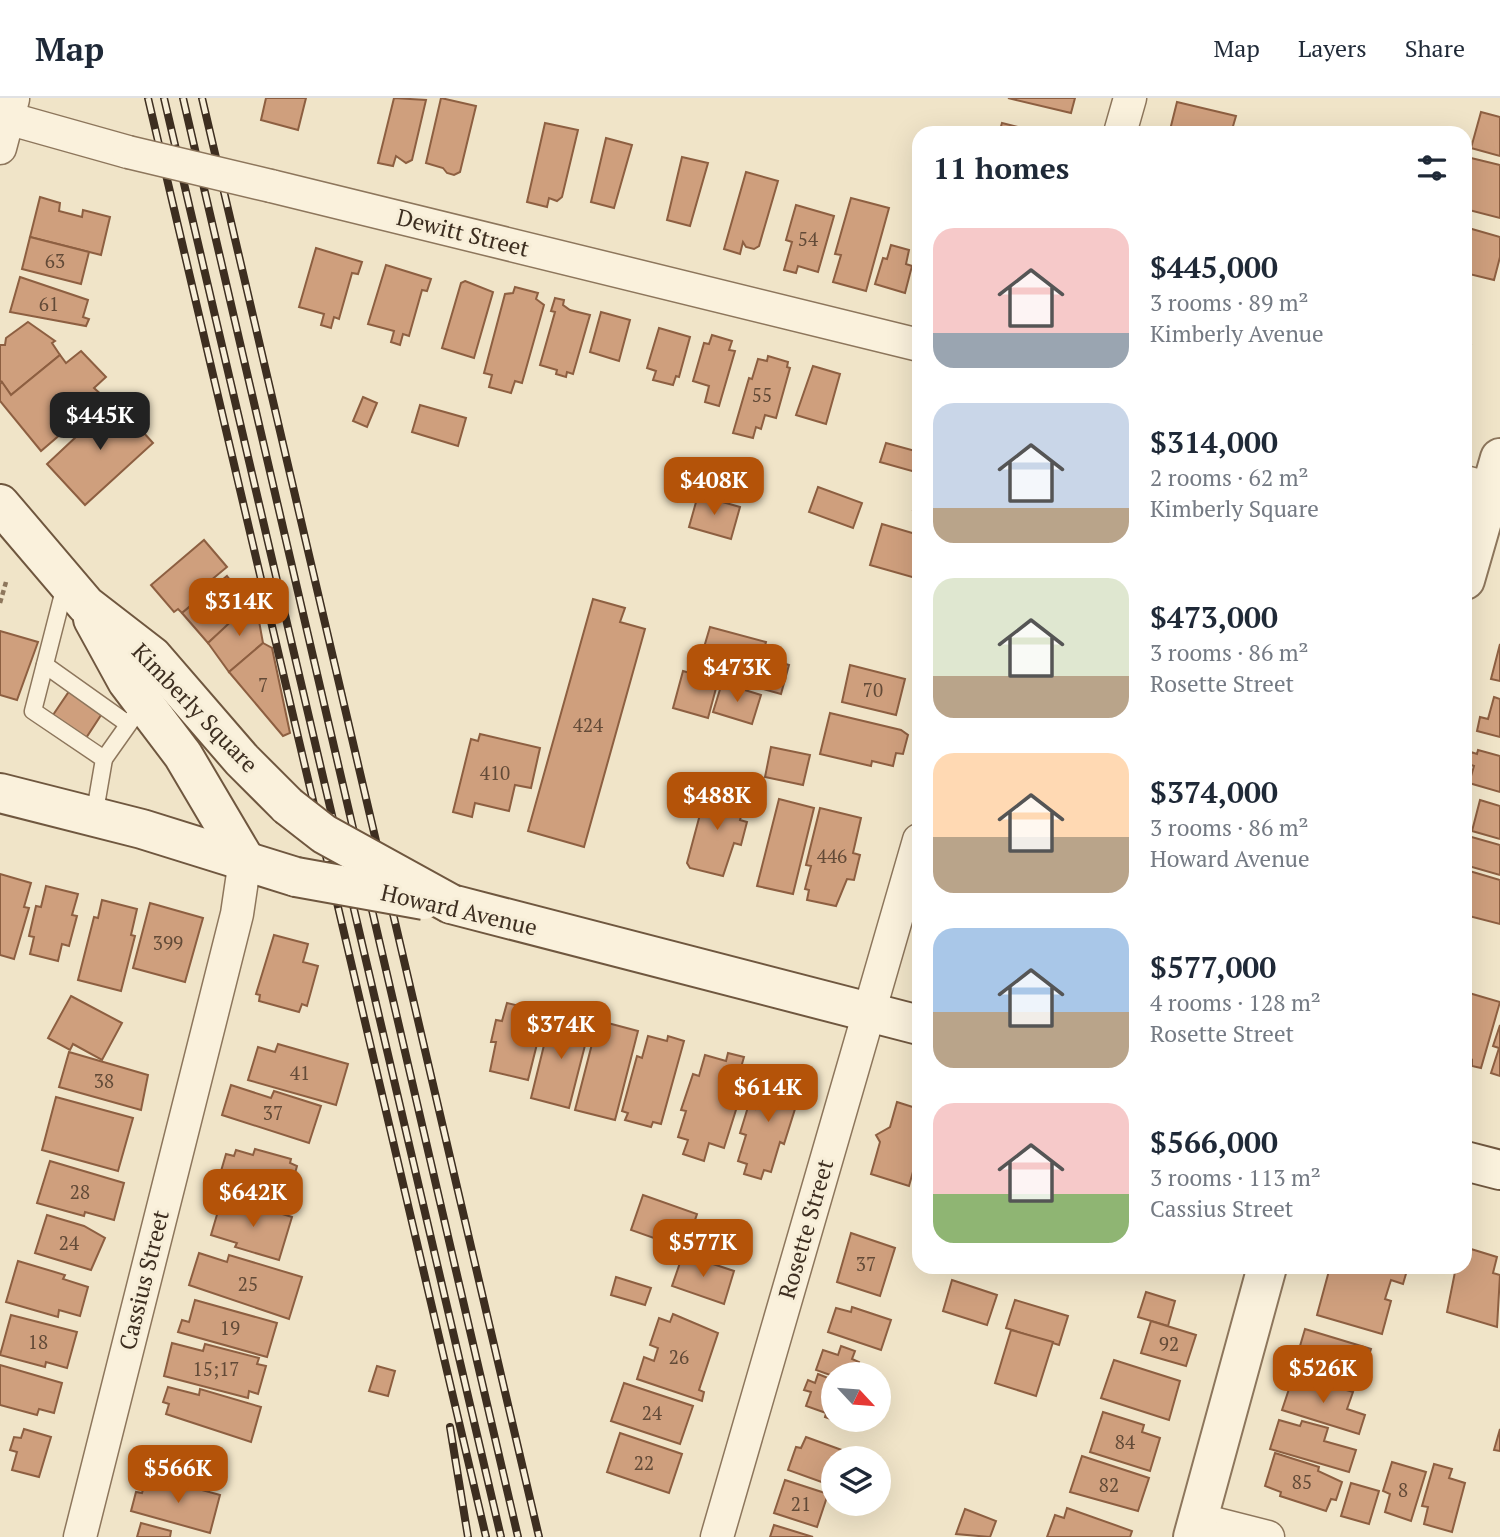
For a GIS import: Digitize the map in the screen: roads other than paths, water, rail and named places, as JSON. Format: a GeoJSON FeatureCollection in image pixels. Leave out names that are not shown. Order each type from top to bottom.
{"type":"FeatureCollection","features":[{"type":"Feature","properties":{"kind":"main road"},"geometry":{"type":"LineString","coordinates":[[1472,551],[1489,480]]}},
{"type":"Feature","properties":{"kind":"main road"},"geometry":{"type":"LineString","coordinates":[[0,504],[76,593]]}},
{"type":"Feature","properties":{"kind":"main road","name":"Kimberly Square"},"geometry":{"type":"LineString","coordinates":[[76,593],[127,681],[137,713],[183,755],[245,860]]}},
{"type":"Feature","properties":{"kind":"main road","name":"Kimberly Square"},"geometry":{"type":"LineString","coordinates":[[76,593],[152,656],[242,760],[288,806],[324,834],[451,904]]}},
{"type":"Feature","properties":{"kind":"main road","name":"Howard Avenue"},"geometry":{"type":"LineString","coordinates":[[0,793],[245,860],[296,877],[451,904],[912,1023]]}},
{"type":"Feature","properties":{"kind":"main road"},"geometry":{"type":"LineString","coordinates":[[1472,1163],[1500,1170]]}},
{"type":"Feature","properties":{"kind":"main road"},"geometry":{"type":"LineString","coordinates":[[1195,1528],[1265,1274]]}},
{"type":"Feature","properties":{"kind":"street"},"geometry":{"type":"LineString","coordinates":[[1122,126],[1130,98]]}},
{"type":"Feature","properties":{"kind":"street"},"geometry":{"type":"LineString","coordinates":[[0,148],[10,108]]}},
{"type":"Feature","properties":{"kind":"street","name":"Dewitt Street"},"geometry":{"type":"LineString","coordinates":[[10,108],[128,152],[912,343]]}},
{"type":"Feature","properties":{"kind":"street","name":"Cassius Street"},"geometry":{"type":"LineString","coordinates":[[80,1537],[237,914],[245,860]]}},
{"type":"Feature","properties":{"kind":"street","name":"Rosette Street"},"geometry":{"type":"LineString","coordinates":[[717,1537],[912,865]]}},
{"type":"Feature","properties":{"kind":"street"},"geometry":{"type":"LineString","coordinates":[[1195,1528],[1268,1537]]}},
{"type":"Feature","properties":{"kind":"lane"},"geometry":{"type":"LineString","coordinates":[[76,593],[45,665],[33,711],[104,759]]}},
{"type":"Feature","properties":{"kind":"lane"},"geometry":{"type":"LineString","coordinates":[[45,665],[137,713],[104,759],[93,817]]}},
{"type":"Feature","properties":{"kind":"railway"},"geometry":{"type":"LineString","coordinates":[[148,98],[486,1537]]}},
{"type":"Feature","properties":{"kind":"railway"},"geometry":{"type":"LineString","coordinates":[[164,98],[501,1537]]}},
{"type":"Feature","properties":{"kind":"railway"},"geometry":{"type":"LineString","coordinates":[[183,98],[518,1537]]}},
{"type":"Feature","properties":{"kind":"railway"},"geometry":{"type":"LineString","coordinates":[[202,98],[539,1537]]}},
{"type":"Feature","properties":{"kind":"railway"},"geometry":{"type":"LineString","coordinates":[[450,1427],[468,1537]]}}]}
